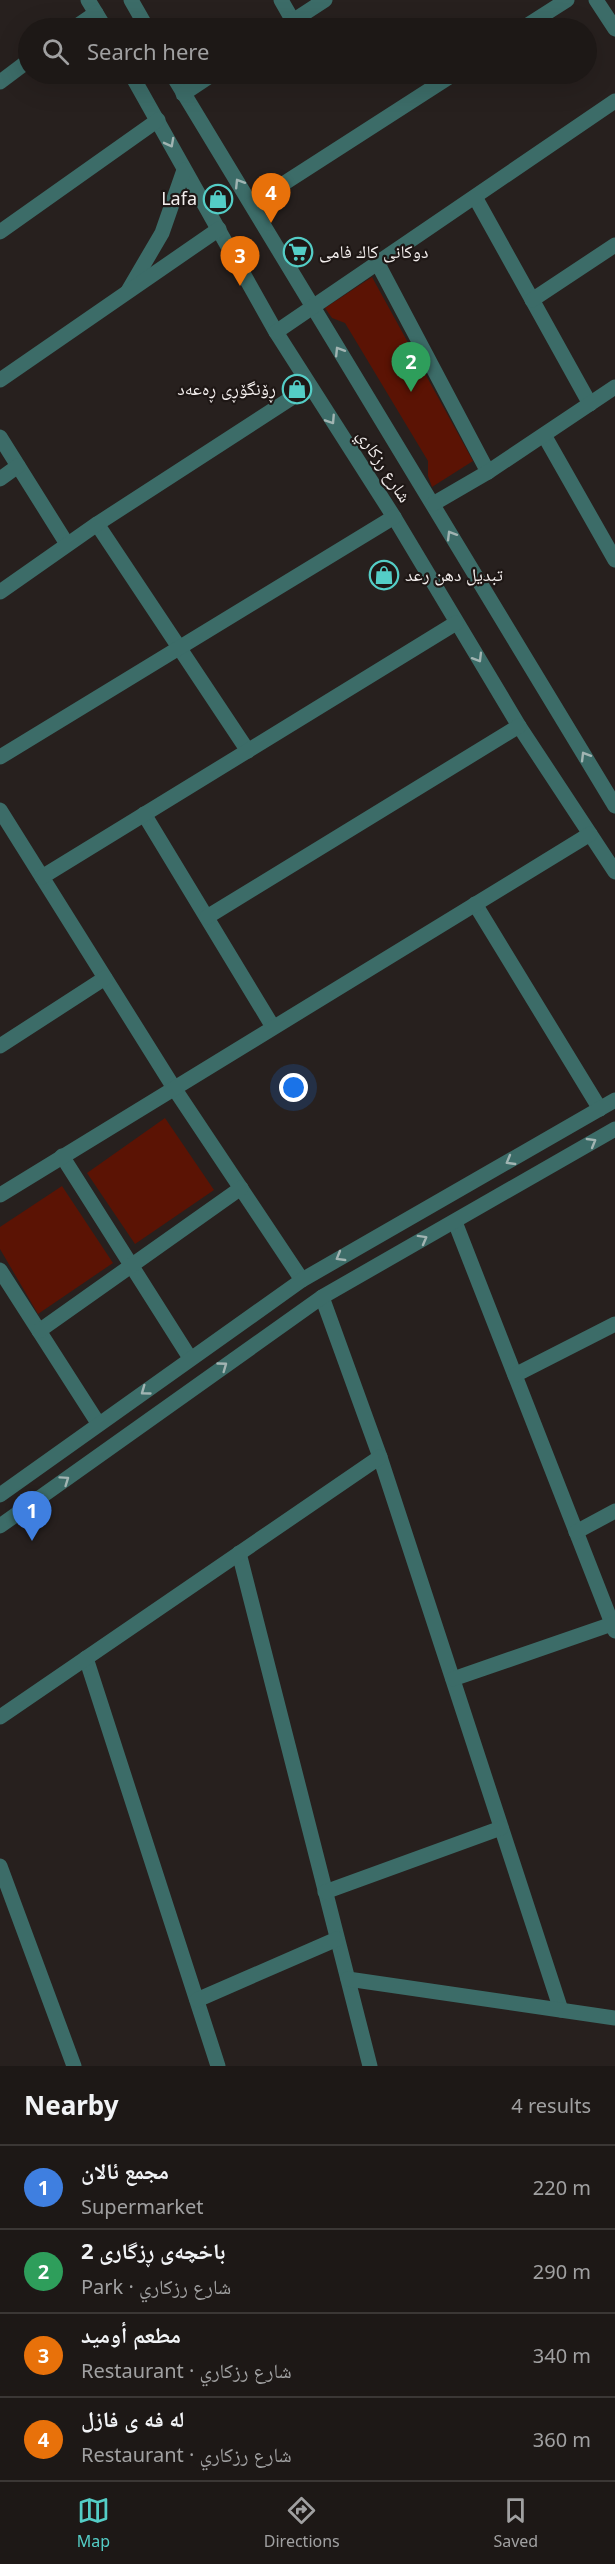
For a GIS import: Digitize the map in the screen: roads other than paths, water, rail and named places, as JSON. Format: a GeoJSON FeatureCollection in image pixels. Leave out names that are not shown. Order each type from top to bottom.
{"type":"FeatureCollection","features":[{"type":"Feature","properties":{"kind":"street"},"geometry":{"type":"LineString","coordinates":[[131,0],[141,18]]}},
{"type":"Feature","properties":{"kind":"street"},"geometry":{"type":"LineString","coordinates":[[281,0],[286,18]]}},
{"type":"Feature","properties":{"kind":"street"},"geometry":{"type":"LineString","coordinates":[[298,18],[325,0]]}},
{"type":"Feature","properties":{"kind":"street"},"geometry":{"type":"LineString","coordinates":[[539,18],[567,0]]}},
{"type":"Feature","properties":{"kind":"street"},"geometry":{"type":"LineString","coordinates":[[596,0],[615,29]]}},
{"type":"Feature","properties":{"kind":"street"},"geometry":{"type":"LineString","coordinates":[[82,18],[92,6]]}},
{"type":"Feature","properties":{"kind":"street"},"geometry":{"type":"LineString","coordinates":[[0,82],[18,68]]}},
{"type":"Feature","properties":{"kind":"street","name":"شارع رزكاري"},"geometry":{"type":"LineString","coordinates":[[137,84],[276,332],[393,517],[519,726],[615,872]]}},
{"type":"Feature","properties":{"kind":"street","name":"شارع رزكاري"},"geometry":{"type":"LineString","coordinates":[[178,84],[615,806]]}},
{"type":"Feature","properties":{"kind":"street"},"geometry":{"type":"LineString","coordinates":[[183,94],[198,84]]}},
{"type":"Feature","properties":{"kind":"street"},"geometry":{"type":"LineString","coordinates":[[252,204],[438,84]]}},
{"type":"Feature","properties":{"kind":"street"},"geometry":{"type":"LineString","coordinates":[[276,332],[615,101]]}},
{"type":"Feature","properties":{"kind":"street"},"geometry":{"type":"LineString","coordinates":[[0,232],[158,120]]}},
{"type":"Feature","properties":{"kind":"street"},"geometry":{"type":"LineString","coordinates":[[125,296],[162,233],[184,170]]}},
{"type":"Feature","properties":{"kind":"street"},"geometry":{"type":"LineString","coordinates":[[475,197],[590,404]]}},
{"type":"Feature","properties":{"kind":"street"},"geometry":{"type":"LineString","coordinates":[[0,380],[125,296],[219,229]]}},
{"type":"Feature","properties":{"kind":"street"},"geometry":{"type":"LineString","coordinates":[[532,300],[615,245]]}},
{"type":"Feature","properties":{"kind":"street"},"geometry":{"type":"LineString","coordinates":[[378,264],[488,472]]}},
{"type":"Feature","properties":{"kind":"street"},"geometry":{"type":"LineString","coordinates":[[0,592],[97,524],[309,386]]}},
{"type":"Feature","properties":{"kind":"street"},"geometry":{"type":"LineString","coordinates":[[433,504],[488,472],[615,387]]}},
{"type":"Feature","properties":{"kind":"street"},"geometry":{"type":"LineString","coordinates":[[544,435],[615,560]]}},
{"type":"Feature","properties":{"kind":"street"},"geometry":{"type":"LineString","coordinates":[[0,437],[67,544]]}},
{"type":"Feature","properties":{"kind":"street"},"geometry":{"type":"LineString","coordinates":[[0,479],[18,466]]}},
{"type":"Feature","properties":{"kind":"street"},"geometry":{"type":"LineString","coordinates":[[0,757],[393,517]]}},
{"type":"Feature","properties":{"kind":"street"},"geometry":{"type":"LineString","coordinates":[[97,524],[248,751]]}},
{"type":"Feature","properties":{"kind":"street"},"geometry":{"type":"LineString","coordinates":[[42,877],[456,623]]}},
{"type":"Feature","properties":{"kind":"street"},"geometry":{"type":"LineString","coordinates":[[207,917],[519,726]]}},
{"type":"Feature","properties":{"kind":"street"},"geometry":{"type":"LineString","coordinates":[[0,810],[174,1088],[302,1280]]}},
{"type":"Feature","properties":{"kind":"street"},"geometry":{"type":"LineString","coordinates":[[144,814],[273,1027]]}},
{"type":"Feature","properties":{"kind":"street"},"geometry":{"type":"LineString","coordinates":[[0,1196],[590,834]]}},
{"type":"Feature","properties":{"kind":"street"},"geometry":{"type":"LineString","coordinates":[[475,904],[600,1109]]}},
{"type":"Feature","properties":{"kind":"street"},"geometry":{"type":"LineString","coordinates":[[2,1042],[105,978]]}},
{"type":"Feature","properties":{"kind":"street"},"geometry":{"type":"LineString","coordinates":[[0,1495],[98,1423],[302,1280],[378,1234],[615,1100]]}},
{"type":"Feature","properties":{"kind":"street"},"geometry":{"type":"LineString","coordinates":[[0,1526],[322,1297],[615,1129]]}},
{"type":"Feature","properties":{"kind":"street"},"geometry":{"type":"LineString","coordinates":[[62,1156],[190,1358]]}},
{"type":"Feature","properties":{"kind":"street"},"geometry":{"type":"LineString","coordinates":[[39,1330],[241,1188]]}},
{"type":"Feature","properties":{"kind":"street"},"geometry":{"type":"LineString","coordinates":[[453,1679],[614,1628],[455,1221]]}},
{"type":"Feature","properties":{"kind":"street"},"geometry":{"type":"LineString","coordinates":[[378,1234],[391,1258]]}},
{"type":"Feature","properties":{"kind":"street"},"geometry":{"type":"LineString","coordinates":[[0,1270],[98,1423]]}},
{"type":"Feature","properties":{"kind":"street"},"geometry":{"type":"LineString","coordinates":[[322,1297],[380,1457],[561,2010]]}},
{"type":"Feature","properties":{"kind":"street"},"geometry":{"type":"LineString","coordinates":[[514,1376],[615,1324]]}},
{"type":"Feature","properties":{"kind":"street"},"geometry":{"type":"LineString","coordinates":[[0,1717],[380,1457]]}},
{"type":"Feature","properties":{"kind":"street"},"geometry":{"type":"LineString","coordinates":[[576,1532],[615,1512]]}},
{"type":"Feature","properties":{"kind":"street"},"geometry":{"type":"LineString","coordinates":[[239,1552],[370,2066]]}},
{"type":"Feature","properties":{"kind":"street"},"geometry":{"type":"LineString","coordinates":[[86,1658],[218,2066]]}},
{"type":"Feature","properties":{"kind":"street"},"geometry":{"type":"LineString","coordinates":[[325,1892],[501,1828]]}},
{"type":"Feature","properties":{"kind":"street"},"geometry":{"type":"LineString","coordinates":[[0,1866],[74,2066]]}},
{"type":"Feature","properties":{"kind":"street"},"geometry":{"type":"LineString","coordinates":[[197,2000],[337,1939]]}},
{"type":"Feature","properties":{"kind":"street"},"geometry":{"type":"LineString","coordinates":[[348,1979],[615,2018]]}},
{"type":"Feature","properties":{"kind":"place","name":"Lafa"},"geometry":{"type":"Point","coordinates":[218,199]}},
{"type":"Feature","properties":{"kind":"place","name":"له فه ى فازل"},"geometry":{"type":"Point","coordinates":[271,223]}},
{"type":"Feature","properties":{"kind":"place","name":"دوكانى كاك فامى"},"geometry":{"type":"Point","coordinates":[298,252]}},
{"type":"Feature","properties":{"kind":"place","name":"مطعم أوميد"},"geometry":{"type":"Point","coordinates":[240,286]}},
{"type":"Feature","properties":{"kind":"place","name":"ڕۆنگۆڕی ڕەعەد"},"geometry":{"type":"Point","coordinates":[297,389]}},
{"type":"Feature","properties":{"kind":"place","name":"باخچەی ڕزگاری 2"},"geometry":{"type":"Point","coordinates":[411,392]}},
{"type":"Feature","properties":{"kind":"place","name":"تبديل دهن رعد"},"geometry":{"type":"Point","coordinates":[384,575]}},
{"type":"Feature","properties":{"kind":"place","name":"مجمع ئالان"},"geometry":{"type":"Point","coordinates":[32,1541]}}]}
